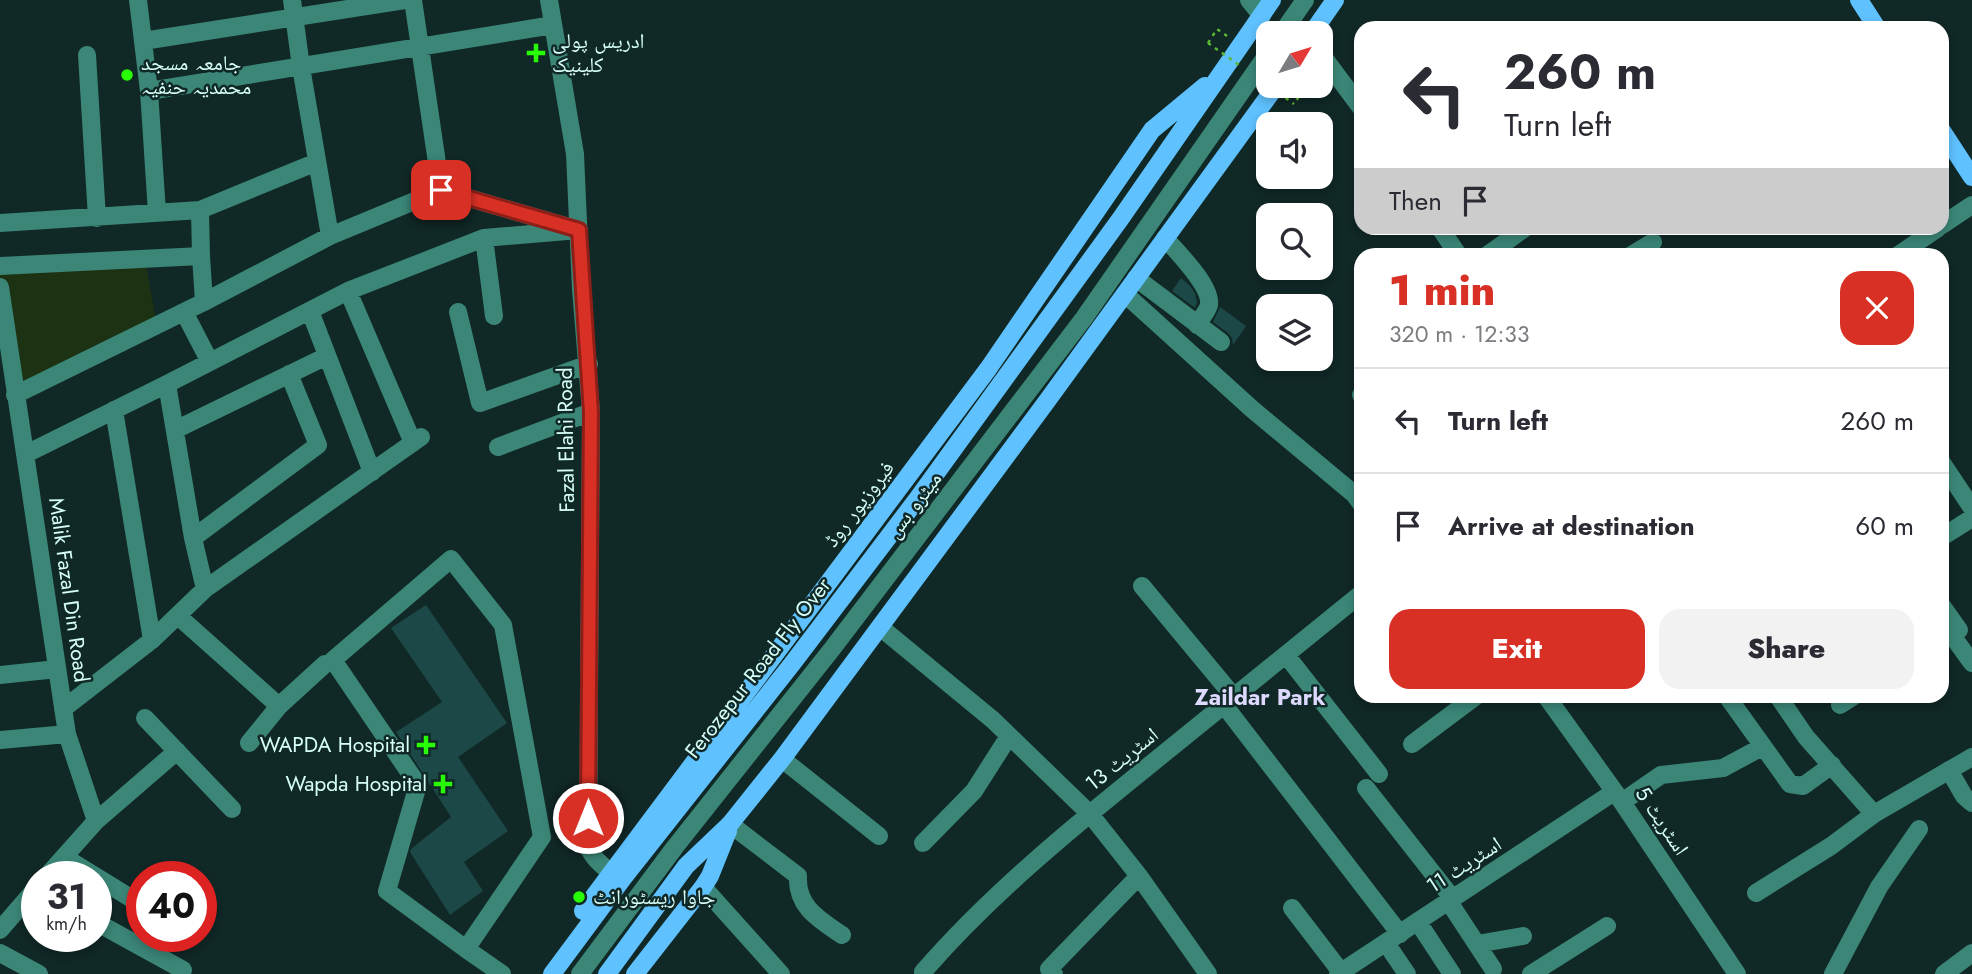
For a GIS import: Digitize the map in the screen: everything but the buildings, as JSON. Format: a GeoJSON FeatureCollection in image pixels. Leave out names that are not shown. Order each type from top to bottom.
{"type":"FeatureCollection","features":[{"type":"Feature","properties":{"kind":"main road","name":"فیروزپور روڈ"},"geometry":{"type":"LineString","coordinates":[[1121,218],[1272,0]]}},
{"type":"Feature","properties":{"kind":"main road"},"geometry":{"type":"LineString","coordinates":[[1320,21],[1335,0]]}},
{"type":"Feature","properties":{"kind":"main road"},"geometry":{"type":"LineString","coordinates":[[1859,0],[1872,21]]}},
{"type":"Feature","properties":{"kind":"main road","name":"فیروزپور روڈ"},"geometry":{"type":"LineString","coordinates":[[539,974],[611,873],[988,369],[1152,130],[1224,70]]}},
{"type":"Feature","properties":{"kind":"main road"},"geometry":{"type":"LineString","coordinates":[[607,974],[685,866],[730,824],[782,759],[1267,98]]}},
{"type":"Feature","properties":{"kind":"main road"},"geometry":{"type":"LineString","coordinates":[[1949,142],[1972,177]]}},
{"type":"Feature","properties":{"kind":"main road","name":"Ferozepur Road Fly Over"},"geometry":{"type":"LineString","coordinates":[[552,974],[624,877],[910,509],[1121,218]]}},
{"type":"Feature","properties":{"kind":"main road"},"geometry":{"type":"LineString","coordinates":[[635,974],[710,876],[730,824]]}},
{"type":"Feature","properties":{"kind":"street"},"geometry":{"type":"LineString","coordinates":[[138,0],[149,92],[157,214]]}},
{"type":"Feature","properties":{"kind":"street"},"geometry":{"type":"LineString","coordinates":[[143,41],[293,8],[405,0]]}},
{"type":"Feature","properties":{"kind":"street"},"geometry":{"type":"LineString","coordinates":[[413,0],[441,190]]}},
{"type":"Feature","properties":{"kind":"street","name":"Fazal Elahi Road"},"geometry":{"type":"LineString","coordinates":[[549,0],[575,154],[589,364],[588,845],[595,860],[611,873]]}},
{"type":"Feature","properties":{"kind":"street"},"geometry":{"type":"LineString","coordinates":[[1249,0],[1262,16]]}},
{"type":"Feature","properties":{"kind":"street"},"geometry":{"type":"LineString","coordinates":[[1290,21],[1305,0]]}},
{"type":"Feature","properties":{"kind":"street"},"geometry":{"type":"LineString","coordinates":[[293,8],[330,236]]}},
{"type":"Feature","properties":{"kind":"street"},"geometry":{"type":"LineString","coordinates":[[149,92],[553,25]]}},
{"type":"Feature","properties":{"kind":"street"},"geometry":{"type":"LineString","coordinates":[[87,55],[97,218]]}},
{"type":"Feature","properties":{"kind":"street","name":"میٹرو بس"},"geometry":{"type":"LineString","coordinates":[[580,974],[1084,318],[1256,71]]}},
{"type":"Feature","properties":{"kind":"street"},"geometry":{"type":"LineString","coordinates":[[1334,71],[1354,98]]}},
{"type":"Feature","properties":{"kind":"street"},"geometry":{"type":"LineString","coordinates":[[0,223],[200,210],[317,162]]}},
{"type":"Feature","properties":{"kind":"street"},"geometry":{"type":"LineString","coordinates":[[10,400],[330,236],[441,190],[579,230]]}},
{"type":"Feature","properties":{"kind":"street"},"geometry":{"type":"LineString","coordinates":[[1949,220],[1972,205]]}},
{"type":"Feature","properties":{"kind":"street"},"geometry":{"type":"LineString","coordinates":[[200,210],[204,302]]}},
{"type":"Feature","properties":{"kind":"street"},"geometry":{"type":"LineString","coordinates":[[26,454],[348,291],[484,238],[579,230]]}},
{"type":"Feature","properties":{"kind":"street"},"geometry":{"type":"LineString","coordinates":[[1497,248],[1515,235]]}},
{"type":"Feature","properties":{"kind":"street"},"geometry":{"type":"LineString","coordinates":[[1908,248],[1927,235]]}},
{"type":"Feature","properties":{"kind":"street"},"geometry":{"type":"LineString","coordinates":[[484,238],[494,316]]}},
{"type":"Feature","properties":{"kind":"street"},"geometry":{"type":"LineString","coordinates":[[1165,238],[1198,277],[1209,295],[1206,311],[1197,325]]}},
{"type":"Feature","properties":{"kind":"street"},"geometry":{"type":"LineString","coordinates":[[1643,248],[1653,242]]}},
{"type":"Feature","properties":{"kind":"street"},"geometry":{"type":"LineString","coordinates":[[0,266],[201,256]]}},
{"type":"Feature","properties":{"kind":"street"},"geometry":{"type":"LineString","coordinates":[[1136,278],[1221,342]]}},
{"type":"Feature","properties":{"kind":"street","name":"Malik Fazal Din Road"},"geometry":{"type":"LineString","coordinates":[[0,287],[10,400],[26,454],[67,734],[96,821]]}},
{"type":"Feature","properties":{"kind":"street"},"geometry":{"type":"LineString","coordinates":[[63,709],[152,640],[205,589],[417,440],[348,291]]}},
{"type":"Feature","properties":{"kind":"street"},"geometry":{"type":"LineString","coordinates":[[1125,294],[1252,409],[1354,494]]}},
{"type":"Feature","properties":{"kind":"street"},"geometry":{"type":"LineString","coordinates":[[310,310],[372,472]]}},
{"type":"Feature","properties":{"kind":"street"},"geometry":{"type":"LineString","coordinates":[[184,312],[210,362]]}},
{"type":"Feature","properties":{"kind":"street"},"geometry":{"type":"LineString","coordinates":[[457,312],[480,403],[589,364]]}},
{"type":"Feature","properties":{"kind":"street"},"geometry":{"type":"LineString","coordinates":[[175,430],[327,356]]}},
{"type":"Feature","properties":{"kind":"street"},"geometry":{"type":"LineString","coordinates":[[193,538],[318,445],[289,374]]}},
{"type":"Feature","properties":{"kind":"street"},"geometry":{"type":"LineString","coordinates":[[167,384],[193,538],[205,589]]}},
{"type":"Feature","properties":{"kind":"street"},"geometry":{"type":"LineString","coordinates":[[114,410],[152,640]]}},
{"type":"Feature","properties":{"kind":"street"},"geometry":{"type":"LineString","coordinates":[[498,447],[591,412]]}},
{"type":"Feature","properties":{"kind":"street"},"geometry":{"type":"LineString","coordinates":[[1949,474],[1972,508]]}},
{"type":"Feature","properties":{"kind":"street"},"geometry":{"type":"LineString","coordinates":[[1949,533],[1972,518]]}},
{"type":"Feature","properties":{"kind":"street"},"geometry":{"type":"LineString","coordinates":[[466,948],[542,837],[503,625],[451,559],[333,660],[418,785],[387,891],[502,974]]}},
{"type":"Feature","properties":{"kind":"street"},"geometry":{"type":"LineString","coordinates":[[1142,586],[1229,701],[1393,938],[1407,974]]}},
{"type":"Feature","properties":{"kind":"street","name":"اسٹریٹ 13"},"geometry":{"type":"LineString","coordinates":[[923,972],[990,902],[1090,814],[1354,600]]}},
{"type":"Feature","properties":{"kind":"street"},"geometry":{"type":"LineString","coordinates":[[178,616],[279,706]]}},
{"type":"Feature","properties":{"kind":"street"},"geometry":{"type":"LineString","coordinates":[[1949,616],[1959,630],[1949,636]]}},
{"type":"Feature","properties":{"kind":"street"},"geometry":{"type":"LineString","coordinates":[[880,627],[993,720],[1090,814],[1139,876],[1208,974]]}},
{"type":"Feature","properties":{"kind":"street"},"geometry":{"type":"LineString","coordinates":[[1949,639],[1972,663]]}},
{"type":"Feature","properties":{"kind":"street"},"geometry":{"type":"LineString","coordinates":[[1286,655],[1379,774]]}},
{"type":"Feature","properties":{"kind":"street"},"geometry":{"type":"LineString","coordinates":[[249,743],[279,706],[325,664]]}},
{"type":"Feature","properties":{"kind":"street"},"geometry":{"type":"LineString","coordinates":[[0,675],[57,669]]}},
{"type":"Feature","properties":{"kind":"street"},"geometry":{"type":"LineString","coordinates":[[1412,744],[1467,703]]}},
{"type":"Feature","properties":{"kind":"street","name":"اسٹریٹ 5"},"geometry":{"type":"LineString","coordinates":[[1551,703],[1737,974]]}},
{"type":"Feature","properties":{"kind":"street"},"geometry":{"type":"LineString","coordinates":[[1732,703],[1790,784],[1803,786],[1832,765]]}},
{"type":"Feature","properties":{"kind":"street"},"geometry":{"type":"LineString","coordinates":[[1783,703],[1807,737],[1874,814]]}},
{"type":"Feature","properties":{"kind":"street"},"geometry":{"type":"LineString","coordinates":[[145,718],[232,809]]}},
{"type":"Feature","properties":{"kind":"street"},"geometry":{"type":"LineString","coordinates":[[0,740],[67,734]]}},
{"type":"Feature","properties":{"kind":"street"},"geometry":{"type":"LineString","coordinates":[[923,843],[974,791],[1009,736]]}},
{"type":"Feature","properties":{"kind":"street","name":"اسٹریٹ 11"},"geometry":{"type":"LineString","coordinates":[[1339,973],[1618,797],[1661,775],[1723,768],[1762,747]]}},
{"type":"Feature","properties":{"kind":"street"},"geometry":{"type":"LineString","coordinates":[[60,861],[96,821],[177,751]]}},
{"type":"Feature","properties":{"kind":"street"},"geometry":{"type":"LineString","coordinates":[[1756,893],[1831,846],[1874,814],[1972,757]]}},
{"type":"Feature","properties":{"kind":"street"},"geometry":{"type":"LineString","coordinates":[[782,759],[879,836]]}},
{"type":"Feature","properties":{"kind":"street"},"geometry":{"type":"LineString","coordinates":[[1949,770],[1964,796],[1972,803]]}},
{"type":"Feature","properties":{"kind":"street"},"geometry":{"type":"LineString","coordinates":[[1366,788],[1451,901],[1493,969]]}},
{"type":"Feature","properties":{"kind":"street"},"geometry":{"type":"LineString","coordinates":[[730,824],[798,877],[797,887],[801,898],[812,912],[842,935]]}},
{"type":"Feature","properties":{"kind":"street"},"geometry":{"type":"LineString","coordinates":[[1833,974],[1879,887],[1919,829]]}},
{"type":"Feature","properties":{"kind":"street"},"geometry":{"type":"LineString","coordinates":[[64,857],[126,895]]}},
{"type":"Feature","properties":{"kind":"street"},"geometry":{"type":"LineString","coordinates":[[1054,974],[1049,969],[1139,876]]}},
{"type":"Feature","properties":{"kind":"street"},"geometry":{"type":"LineString","coordinates":[[703,887],[781,974]]}},
{"type":"Feature","properties":{"kind":"street"},"geometry":{"type":"LineString","coordinates":[[0,930],[21,906]]}},
{"type":"Feature","properties":{"kind":"street"},"geometry":{"type":"LineString","coordinates":[[1292,908],[1339,973]]}},
{"type":"Feature","properties":{"kind":"street"},"geometry":{"type":"LineString","coordinates":[[1418,922],[1452,974]]}},
{"type":"Feature","properties":{"kind":"street"},"geometry":{"type":"LineString","coordinates":[[1531,974],[1607,926]]}},
{"type":"Feature","properties":{"kind":"street"},"geometry":{"type":"LineString","coordinates":[[112,931],[183,970]]}},
{"type":"Feature","properties":{"kind":"street"},"geometry":{"type":"LineString","coordinates":[[1476,944],[1523,936]]}},
{"type":"Feature","properties":{"kind":"street"},"geometry":{"type":"LineString","coordinates":[[0,953],[39,974]]}},
{"type":"Feature","properties":{"kind":"street"},"geometry":{"type":"LineString","coordinates":[[1944,974],[1972,953]]}},
{"type":"Feature","properties":{"kind":"path"},"geometry":{"type":"LineString","coordinates":[[1208,43],[1217,29]]}},
{"type":"Feature","properties":{"kind":"path"},"geometry":{"type":"LineString","coordinates":[[1294,104],[1298,98]]}},
{"type":"Feature","properties":{"kind":"green space"},"geometry":{"type":"Polygon","coordinates":[[[145,259],[157,325],[15,395],[0,266],[145,259]]]}},
{"type":"Feature","properties":{"kind":"place","name":"ادریس پولی کلینیک"},"geometry":{"type":"Point","coordinates":[536,53]}},
{"type":"Feature","properties":{"kind":"place","name":"جامعہ مسجد محمدیہ حنفیہ"},"geometry":{"type":"Point","coordinates":[127,75]}},
{"type":"Feature","properties":{"kind":"place","name":"WAPDA Hospital"},"geometry":{"type":"Point","coordinates":[426,745]}},
{"type":"Feature","properties":{"kind":"place","name":"Wapda Hospital"},"geometry":{"type":"Point","coordinates":[443,784]}},
{"type":"Feature","properties":{"kind":"place","name":"جاوا ریسٹورانٹ"},"geometry":{"type":"Point","coordinates":[579,897]}},
{"type":"Feature","properties":{"kind":"district","name":"Zaildar Park"},"geometry":{"type":"Point","coordinates":[1260,697]}},
{"type":"Feature","properties":{"kind":"route"},"geometry":{"type":"LineString","coordinates":[[441,190],[579,230],[591,412],[588,818]]}}]}
